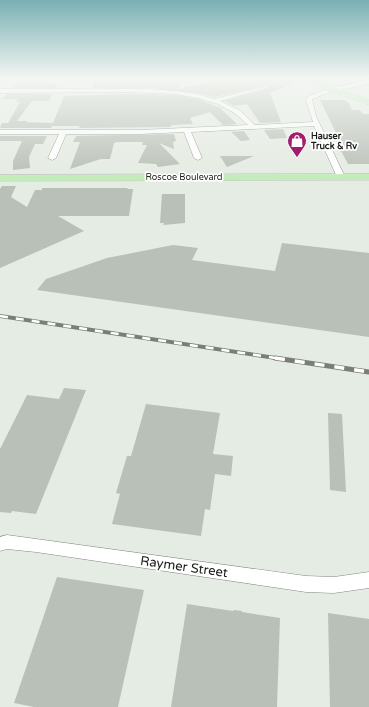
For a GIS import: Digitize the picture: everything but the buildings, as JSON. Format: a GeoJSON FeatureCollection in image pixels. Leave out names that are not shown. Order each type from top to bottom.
{"type":"FeatureCollection","features":[{"type":"Feature","properties":{"kind":"main road","name":"Roscoe Boulevard"},"geometry":{"type":"LineString","coordinates":[[0,178],[369,177]]}},
{"type":"Feature","properties":{"kind":"street"},"geometry":{"type":"LineString","coordinates":[[237,111],[253,126]]}},
{"type":"Feature","properties":{"kind":"street"},"geometry":{"type":"LineString","coordinates":[[313,111],[316,124],[341,177]]}},
{"type":"Feature","properties":{"kind":"street"},"geometry":{"type":"LineString","coordinates":[[0,132],[124,132],[316,124]]}},
{"type":"Feature","properties":{"kind":"street"},"geometry":{"type":"LineString","coordinates":[[187,130],[198,158]]}},
{"type":"Feature","properties":{"kind":"street"},"geometry":{"type":"LineString","coordinates":[[52,158],[63,132]]}},
{"type":"Feature","properties":{"kind":"street","name":"Raymer Street"},"geometry":{"type":"LineString","coordinates":[[0,544],[7,542],[36,545],[306,584],[334,585],[369,580]]}},
{"type":"Feature","properties":{"kind":"railway"},"geometry":{"type":"LineString","coordinates":[[0,316],[282,359]]}},
{"type":"Feature","properties":{"kind":"railway"},"geometry":{"type":"LineString","coordinates":[[275,358],[369,372]]}},
{"type":"Feature","properties":{"kind":"place","name":"Hauser Truck & Rv"},"geometry":{"type":"Point","coordinates":[297,158]}}]}
